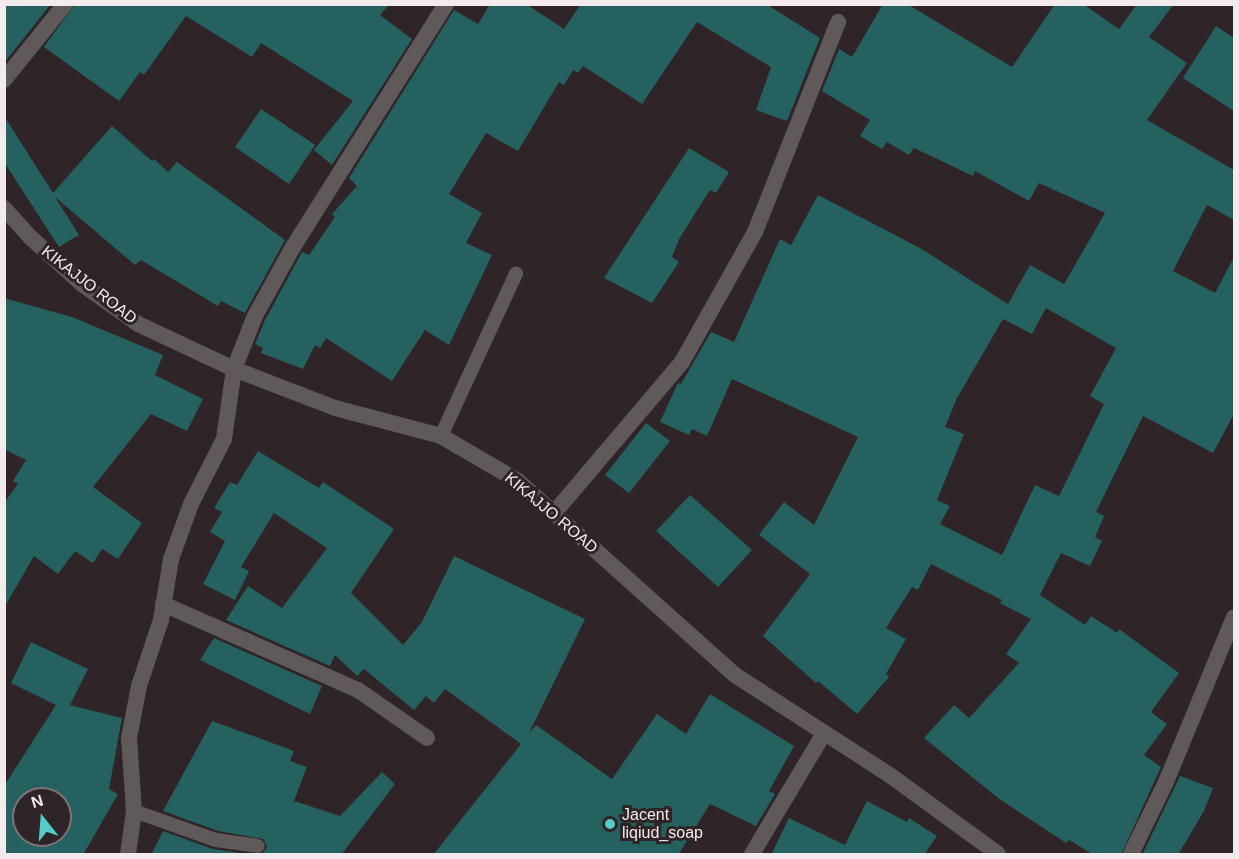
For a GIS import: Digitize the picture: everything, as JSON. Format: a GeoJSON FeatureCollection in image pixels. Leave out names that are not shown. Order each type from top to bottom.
{"type":"FeatureCollection","features":[{"type":"Feature","properties":{"kind":"street"},"geometry":{"type":"LineString","coordinates":[[4,80],[64,4]]}},
{"type":"Feature","properties":{"kind":"street"},"geometry":{"type":"LineString","coordinates":[[128,855],[134,811],[129,738],[139,686],[163,604],[171,559],[191,504],[224,439],[234,369],[255,316],[293,247],[446,4]]}},
{"type":"Feature","properties":{"kind":"street"},"geometry":{"type":"LineString","coordinates":[[554,513],[682,362],[755,232],[838,22]]}},
{"type":"Feature","properties":{"kind":"street","name":"KIKAJJO ROAD"},"geometry":{"type":"LineString","coordinates":[[4,208],[30,237],[82,284],[138,324],[234,369],[335,408],[441,435],[518,481],[735,675],[891,776],[998,855]]}},
{"type":"Feature","properties":{"kind":"street"},"geometry":{"type":"LineString","coordinates":[[163,604],[358,690],[427,738]]}},
{"type":"Feature","properties":{"kind":"street"},"geometry":{"type":"LineString","coordinates":[[1131,855],[1166,782],[1234,617]]}},
{"type":"Feature","properties":{"kind":"street"},"geometry":{"type":"LineString","coordinates":[[752,855],[824,733]]}},
{"type":"Feature","properties":{"kind":"lane"},"geometry":{"type":"LineString","coordinates":[[441,435],[516,274]]}},
{"type":"Feature","properties":{"kind":"lane"},"geometry":{"type":"LineString","coordinates":[[134,811],[216,840],[258,846]]}},
{"type":"Feature","properties":{"kind":"building"},"geometry":{"type":"Polygon","coordinates":[[[4,4],[51,4],[4,63],[4,4]]]}},
{"type":"Feature","properties":{"kind":"building"},"geometry":{"type":"Polygon","coordinates":[[[75,4],[390,4],[380,15],[412,39],[332,165],[314,150],[353,101],[261,43],[252,57],[186,16],[144,75],[140,72],[119,101],[44,47],[75,4]]]}},
{"type":"Feature","properties":{"kind":"building"},"geometry":{"type":"Polygon","coordinates":[[[490,4],[526,4],[564,29],[581,4],[766,4],[820,38],[787,121],[756,110],[771,67],[697,22],[642,104],[583,66],[578,73],[573,70],[564,85],[559,82],[518,151],[486,133],[449,194],[482,213],[466,243],[492,255],[449,345],[425,330],[392,381],[326,338],[320,348],[315,345],[303,369],[261,353],[263,348],[255,344],[265,320],[302,252],[309,255],[335,217],[332,214],[357,186],[349,178],[454,10],[478,24],[490,4]]]}},
{"type":"Feature","properties":{"kind":"building"},"geometry":{"type":"Polygon","coordinates":[[[883,4],[907,4],[1012,67],[1055,4],[1083,4],[1119,29],[1137,4],[1174,4],[1149,37],[1187,63],[1147,120],[1234,170],[1234,220],[1207,205],[1173,271],[1215,293],[1234,257],[1234,414],[1213,453],[1143,416],[1096,512],[1104,516],[1095,537],[1102,541],[1090,566],[1061,553],[1040,595],[1085,625],[1091,616],[1117,633],[1119,629],[1179,673],[1151,712],[1167,724],[1144,755],[1161,767],[1121,855],[1094,855],[1069,840],[1066,843],[998,798],[924,738],[954,705],[969,718],[1019,663],[1006,654],[1031,619],[1000,603],[1002,600],[931,564],[918,590],[912,587],[886,628],[906,639],[886,674],[889,677],[857,714],[818,681],[816,683],[763,636],[810,574],[759,535],[784,502],[814,525],[858,437],[732,379],[707,436],[692,429],[689,435],[660,422],[678,383],[681,384],[711,332],[734,342],[780,239],[791,245],[818,195],[920,248],[1008,304],[1030,265],[1064,284],[1105,213],[1039,183],[1029,201],[975,171],[973,176],[914,148],[909,155],[887,142],[882,149],[860,136],[870,120],[822,91],[839,49],[852,57],[883,4]],[[1046,308],[1032,334],[1003,319],[956,400],[945,427],[964,434],[937,500],[950,506],[940,524],[1002,555],[1035,485],[1059,496],[1104,404],[1090,396],[1116,348],[1046,308]]]}},
{"type":"Feature","properties":{"kind":"building"},"geometry":{"type":"Polygon","coordinates":[[[1216,26],[1234,38],[1234,111],[1183,78],[1216,26]]]}},
{"type":"Feature","properties":{"kind":"building"},"geometry":{"type":"Polygon","coordinates":[[[261,109],[315,145],[289,184],[235,147],[261,109]]]}},
{"type":"Feature","properties":{"kind":"building"},"geometry":{"type":"Polygon","coordinates":[[[4,116],[53,193],[112,126],[168,172],[177,162],[285,240],[245,313],[221,301],[218,306],[141,260],[135,265],[55,197],[79,235],[59,247],[4,162],[4,116]]]}},
{"type":"Feature","properties":{"kind":"building"},"geometry":{"type":"Polygon","coordinates":[[[689,148],[729,172],[716,193],[710,190],[679,239],[672,257],[679,262],[652,303],[604,278],[689,148]]]}},
{"type":"Feature","properties":{"kind":"building"},"geometry":{"type":"Polygon","coordinates":[[[4,298],[72,317],[163,355],[155,375],[203,399],[187,431],[151,414],[93,487],[142,523],[118,559],[102,549],[93,563],[75,551],[58,574],[34,556],[4,608],[4,503],[18,484],[13,481],[26,460],[4,449],[4,298]]]}},
{"type":"Feature","properties":{"kind":"building"},"geometry":{"type":"Polygon","coordinates":[[[646,423],[670,441],[629,493],[605,475],[646,423]]]}},
{"type":"Feature","properties":{"kind":"building"},"geometry":{"type":"Polygon","coordinates":[[[258,451],[319,488],[323,482],[394,529],[351,593],[403,645],[422,622],[454,556],[585,619],[529,733],[536,725],[612,779],[657,714],[686,734],[710,694],[794,746],[769,791],[775,794],[756,826],[710,804],[678,855],[433,855],[521,744],[445,689],[434,703],[426,696],[414,710],[364,669],[357,676],[335,655],[330,666],[226,620],[248,586],[282,608],[327,548],[274,513],[241,567],[249,571],[235,600],[203,584],[225,541],[210,532],[222,512],[214,508],[230,482],[237,485],[258,451]]]}},
{"type":"Feature","properties":{"kind":"building"},"geometry":{"type":"Polygon","coordinates":[[[690,495],[752,550],[718,587],[656,531],[690,495]]]}},
{"type":"Feature","properties":{"kind":"building"},"geometry":{"type":"Polygon","coordinates":[[[214,638],[322,686],[310,714],[200,660],[214,638]]]}},
{"type":"Feature","properties":{"kind":"building"},"geometry":{"type":"Polygon","coordinates":[[[31,642],[88,669],[70,705],[122,718],[109,789],[118,794],[83,855],[4,855],[4,786],[56,705],[11,683],[31,642]]]}},
{"type":"Feature","properties":{"kind":"building"},"geometry":{"type":"Polygon","coordinates":[[[212,721],[294,751],[290,761],[307,767],[294,801],[340,816],[382,772],[395,784],[341,855],[261,855],[267,847],[263,839],[218,831],[163,811],[212,721]]]}},
{"type":"Feature","properties":{"kind":"building"},"geometry":{"type":"Polygon","coordinates":[[[1180,776],[1213,788],[1204,811],[1178,855],[1142,855],[1180,776]]]}},
{"type":"Feature","properties":{"kind":"building"},"geometry":{"type":"Polygon","coordinates":[[[867,801],[907,822],[909,818],[937,836],[924,855],[771,855],[789,818],[845,845],[867,801]]]}},
{"type":"Feature","properties":{"kind":"building"},"geometry":{"type":"Polygon","coordinates":[[[163,831],[213,849],[254,855],[151,855],[163,831]]]}},
{"type":"Feature","properties":{"kind":"place","name":"Jacent liqiud_soap"},"geometry":{"type":"Point","coordinates":[610,824]}}]}
